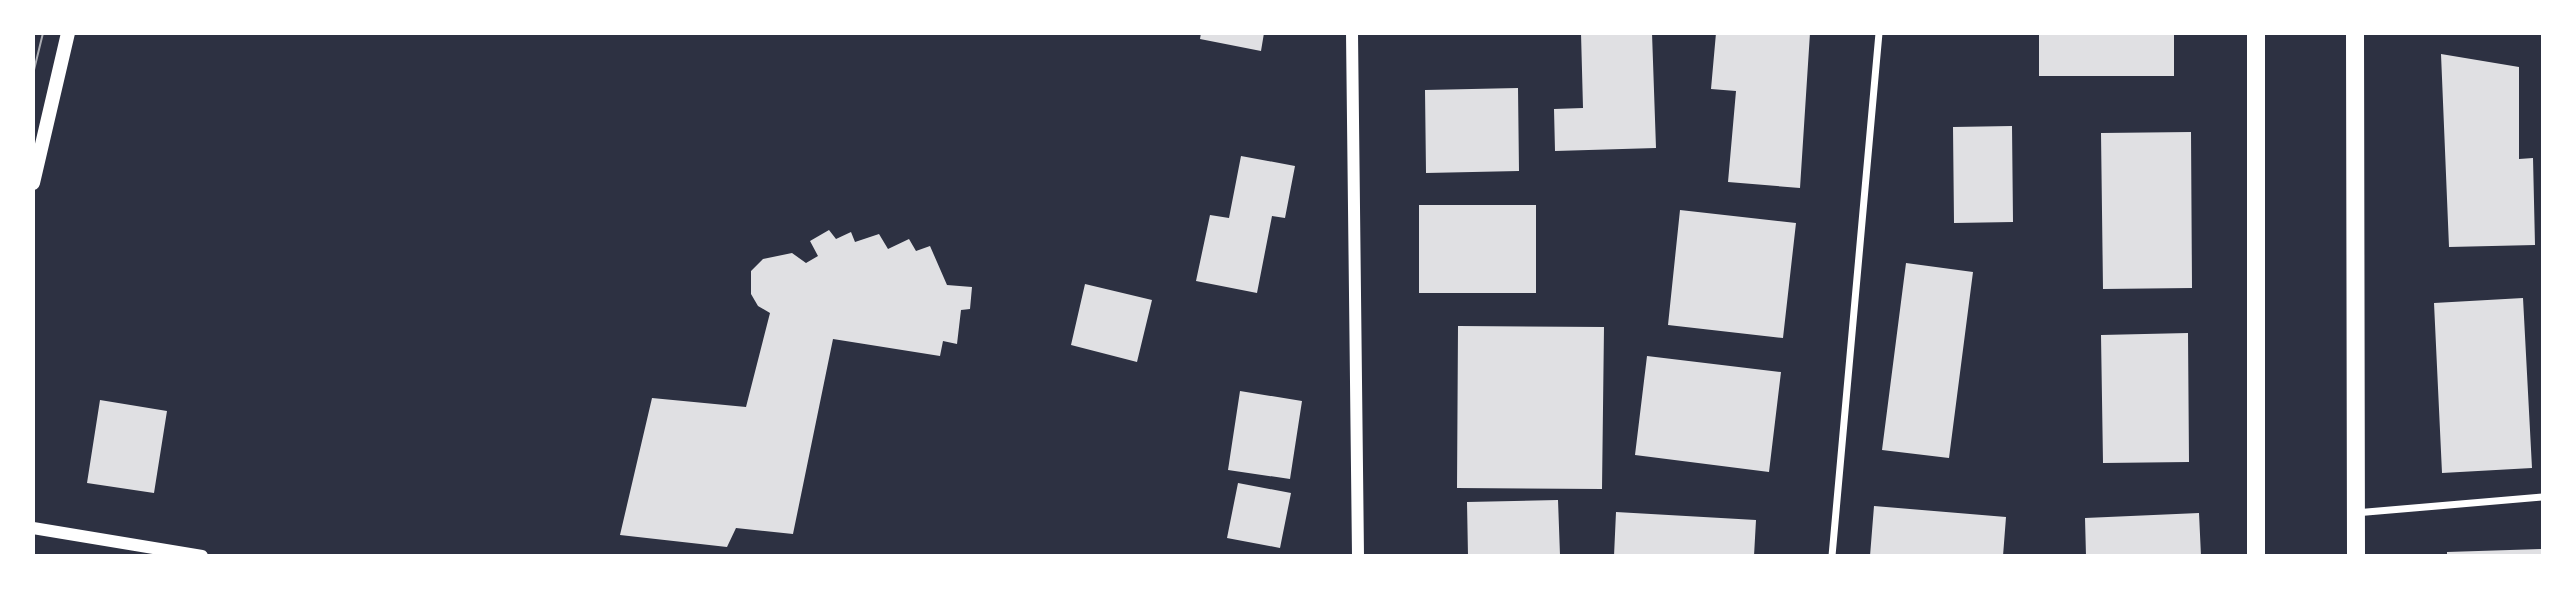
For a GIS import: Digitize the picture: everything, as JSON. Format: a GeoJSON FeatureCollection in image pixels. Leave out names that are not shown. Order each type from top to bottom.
{"type":"FeatureCollection","features":[{"type":"Feature","properties":{"kind":"main road"},"geometry":{"type":"LineString","coordinates":[[33,183],[68,33]]}},
{"type":"Feature","properties":{"kind":"main road"},"geometry":{"type":"LineString","coordinates":[[2256,33],[2256,556]]}},
{"type":"Feature","properties":{"kind":"main road"},"geometry":{"type":"LineString","coordinates":[[2355,33],[2356,556]]}},
{"type":"Feature","properties":{"kind":"street"},"geometry":{"type":"LineString","coordinates":[[1352,33],[1358,556]]}},
{"type":"Feature","properties":{"kind":"street"},"geometry":{"type":"LineString","coordinates":[[1832,556],[1879,33]]}},
{"type":"Feature","properties":{"kind":"street"},"geometry":{"type":"LineString","coordinates":[[2355,513],[2543,497]]}},
{"type":"Feature","properties":{"kind":"street"},"geometry":{"type":"LineString","coordinates":[[33,528],[202,556]]}},
{"type":"Feature","properties":{"kind":"building"},"geometry":{"type":"Polygon","coordinates":[[[1201,33],[1264,33],[1261,51],[1200,39],[1201,33]]]}},
{"type":"Feature","properties":{"kind":"building"},"geometry":{"type":"Polygon","coordinates":[[[1581,33],[1652,33],[1656,148],[1555,151],[1554,109],[1583,108],[1581,33]]]}},
{"type":"Feature","properties":{"kind":"building"},"geometry":{"type":"Polygon","coordinates":[[[1716,33],[1810,33],[1800,188],[1728,182],[1736,91],[1711,89],[1716,33]]]}},
{"type":"Feature","properties":{"kind":"building"},"geometry":{"type":"Polygon","coordinates":[[[2039,33],[2174,33],[2174,76],[2039,76],[2039,33]]]}},
{"type":"Feature","properties":{"kind":"building"},"geometry":{"type":"Polygon","coordinates":[[[2441,54],[2519,67],[2519,159],[2533,158],[2535,245],[2449,247],[2441,54]]]}},
{"type":"Feature","properties":{"kind":"building"},"geometry":{"type":"Polygon","coordinates":[[[1518,88],[1519,171],[1426,173],[1425,90],[1518,88]]]}},
{"type":"Feature","properties":{"kind":"building"},"geometry":{"type":"Polygon","coordinates":[[[2012,126],[2013,222],[1954,223],[1953,127],[2012,126]]]}},
{"type":"Feature","properties":{"kind":"building"},"geometry":{"type":"Polygon","coordinates":[[[2191,132],[2192,288],[2103,289],[2101,133],[2191,132]]]}},
{"type":"Feature","properties":{"kind":"building"},"geometry":{"type":"Polygon","coordinates":[[[1241,156],[1295,166],[1285,218],[1272,216],[1257,293],[1196,281],[1210,215],[1229,218],[1241,156]]]}},
{"type":"Feature","properties":{"kind":"building"},"geometry":{"type":"Polygon","coordinates":[[[1419,205],[1536,205],[1536,293],[1419,293],[1419,205]]]}},
{"type":"Feature","properties":{"kind":"building"},"geometry":{"type":"Polygon","coordinates":[[[1680,210],[1796,223],[1783,338],[1668,325],[1680,210]]]}},
{"type":"Feature","properties":{"kind":"building"},"geometry":{"type":"Polygon","coordinates":[[[829,230],[836,239],[851,232],[855,242],[879,234],[888,249],[909,239],[916,251],[930,246],[947,285],[972,287],[970,309],[961,310],[957,344],[943,341],[940,356],[833,339],[793,534],[736,528],[727,547],[620,535],[652,398],[746,407],[770,313],[758,306],[751,294],[751,271],[763,259],[792,253],[806,263],[818,256],[810,241],[829,230]]]}},
{"type":"Feature","properties":{"kind":"building"},"geometry":{"type":"Polygon","coordinates":[[[1906,263],[1973,272],[1949,458],[1882,450],[1906,263]]]}},
{"type":"Feature","properties":{"kind":"building"},"geometry":{"type":"Polygon","coordinates":[[[1085,284],[1152,300],[1137,362],[1071,345],[1085,284]]]}},
{"type":"Feature","properties":{"kind":"building"},"geometry":{"type":"Polygon","coordinates":[[[2523,298],[2532,468],[2442,473],[2434,303],[2523,298]]]}},
{"type":"Feature","properties":{"kind":"building"},"geometry":{"type":"Polygon","coordinates":[[[1458,326],[1604,327],[1602,489],[1457,488],[1458,326]]]}},
{"type":"Feature","properties":{"kind":"building"},"geometry":{"type":"Polygon","coordinates":[[[2188,333],[2189,462],[2103,463],[2101,335],[2188,333]]]}},
{"type":"Feature","properties":{"kind":"building"},"geometry":{"type":"Polygon","coordinates":[[[1647,356],[1781,372],[1769,472],[1635,455],[1647,356]]]}},
{"type":"Feature","properties":{"kind":"building"},"geometry":{"type":"Polygon","coordinates":[[[1240,391],[1302,401],[1290,479],[1228,470],[1240,391]]]}},
{"type":"Feature","properties":{"kind":"building"},"geometry":{"type":"Polygon","coordinates":[[[100,400],[167,411],[154,493],[87,483],[100,400]]]}},
{"type":"Feature","properties":{"kind":"building"},"geometry":{"type":"Polygon","coordinates":[[[1238,483],[1291,493],[1280,548],[1227,538],[1238,483]]]}},
{"type":"Feature","properties":{"kind":"building"},"geometry":{"type":"Polygon","coordinates":[[[1558,500],[1560,555],[1468,556],[1467,502],[1558,500]]]}},
{"type":"Feature","properties":{"kind":"building"},"geometry":{"type":"Polygon","coordinates":[[[1874,506],[2006,517],[2003,556],[1870,556],[1874,506]]]}},
{"type":"Feature","properties":{"kind":"building"},"geometry":{"type":"Polygon","coordinates":[[[1616,512],[1756,520],[1754,556],[1614,556],[1616,512]]]}},
{"type":"Feature","properties":{"kind":"building"},"geometry":{"type":"Polygon","coordinates":[[[2199,513],[2201,556],[2086,556],[2085,518],[2199,513]]]}},
{"type":"Feature","properties":{"kind":"building"},"geometry":{"type":"Polygon","coordinates":[[[2541,549],[2541,556],[2447,556],[2447,552],[2541,549]]]}},
{"type":"Feature","properties":{"kind":"tram line"},"geometry":{"type":"LineString","coordinates":[[33,74],[43,33]]}}]}
